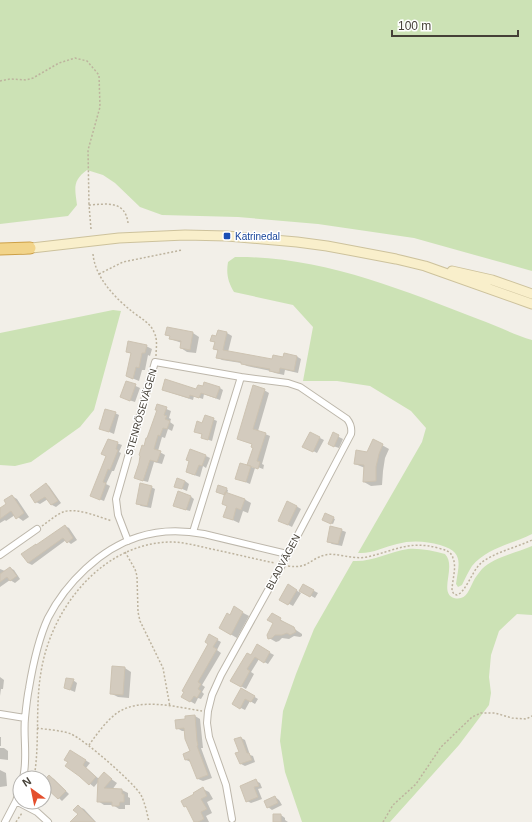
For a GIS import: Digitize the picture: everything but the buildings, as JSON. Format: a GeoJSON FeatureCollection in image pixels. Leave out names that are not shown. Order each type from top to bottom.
{"type":"FeatureCollection","features":[{"type":"Feature","properties":{"kind":"highway"},"geometry":{"type":"LineString","coordinates":[[0,249],[30,248]]}},
{"type":"Feature","properties":{"kind":"main road"},"geometry":{"type":"LineString","coordinates":[[0,253],[30,248],[134,237],[219,235],[327,246],[396,259],[492,280],[532,294]]}},
{"type":"Feature","properties":{"kind":"main road"},"geometry":{"type":"LineString","coordinates":[[425,266],[532,304]]}},
{"type":"Feature","properties":{"kind":"street","name":"STENRÖSEVÄGEN"},"geometry":{"type":"LineString","coordinates":[[128,540],[116,507],[116,499],[155,362],[241,376]]}},
{"type":"Feature","properties":{"kind":"street"},"geometry":{"type":"LineString","coordinates":[[193,532],[241,376]]}},
{"type":"Feature","properties":{"kind":"street","name":"BLADVÄGEN"},"geometry":{"type":"LineString","coordinates":[[232,819],[226,785],[209,737],[207,723],[212,695],[221,675],[282,565],[351,434],[351,426],[347,419],[300,387],[288,383],[241,376]]}},
{"type":"Feature","properties":{"kind":"street"},"geometry":{"type":"LineString","coordinates":[[0,555],[37,529]]}},
{"type":"Feature","properties":{"kind":"street"},"geometry":{"type":"LineString","coordinates":[[24,770],[26,758],[25,718],[32,670],[37,648],[48,619],[56,604],[70,584],[85,569],[128,540],[152,534],[193,532],[287,554]]}},
{"type":"Feature","properties":{"kind":"street"},"geometry":{"type":"LineString","coordinates":[[0,714],[25,718]]}},
{"type":"Feature","properties":{"kind":"street"},"geometry":{"type":"LineString","coordinates":[[5,822],[12,809]]}},
{"type":"Feature","properties":{"kind":"street"},"geometry":{"type":"LineString","coordinates":[[33,810],[48,822]]}},
{"type":"Feature","properties":{"kind":"path"},"geometry":{"type":"LineString","coordinates":[[0,81],[10,79],[26,80],[33,78],[59,63],[75,58],[87,61],[99,75],[100,107],[88,150],[91,229]]}},
{"type":"Feature","properties":{"kind":"path"},"geometry":{"type":"LineString","coordinates":[[89,205],[114,204],[122,209],[127,216],[128,223]]}},
{"type":"Feature","properties":{"kind":"path"},"geometry":{"type":"LineString","coordinates":[[99,274],[123,262],[182,250]]}},
{"type":"Feature","properties":{"kind":"path"},"geometry":{"type":"LineString","coordinates":[[94,254],[96,267],[99,274],[117,298],[150,325],[154,331],[156,343],[155,362]]}},
{"type":"Feature","properties":{"kind":"path"},"geometry":{"type":"LineString","coordinates":[[37,529],[62,512],[69,510],[76,510],[121,524]]}},
{"type":"Feature","properties":{"kind":"path"},"geometry":{"type":"LineString","coordinates":[[34,770],[38,697],[41,672],[56,624],[70,601],[86,581],[102,567],[125,553],[139,547],[155,543],[174,542],[191,544],[282,565],[301,567],[327,554],[360,558],[406,546],[422,545],[448,551],[451,554],[455,566],[452,591],[457,595],[463,592],[474,571],[480,564],[490,557],[532,540]]}},
{"type":"Feature","properties":{"kind":"path"},"geometry":{"type":"LineString","coordinates":[[122,544],[125,553],[135,569],[137,576],[138,612],[140,621],[163,668],[170,706]]}},
{"type":"Feature","properties":{"kind":"path"},"geometry":{"type":"LineString","coordinates":[[88,745],[110,719],[124,709],[138,704],[170,706],[208,712]]}},
{"type":"Feature","properties":{"kind":"path"},"geometry":{"type":"LineString","coordinates":[[383,822],[393,805],[416,784],[441,747],[472,717],[481,712],[495,713],[512,718],[526,719],[532,716]]}},
{"type":"Feature","properties":{"kind":"path"},"geometry":{"type":"LineString","coordinates":[[37,728],[67,732],[78,737],[88,745],[135,788],[144,802],[149,822]]}},
{"type":"Feature","properties":{"kind":"green space"},"geometry":{"type":"Polygon","coordinates":[[[0,0],[532,0],[532,271],[414,238],[318,224],[238,217],[162,215],[140,207],[115,183],[103,175],[87,170],[77,181],[75,189],[77,205],[68,216],[0,224],[0,0]]]}},
{"type":"Feature","properties":{"kind":"green space"},"geometry":{"type":"Polygon","coordinates":[[[235,257],[267,258],[298,262],[359,276],[485,321],[532,340],[532,534],[500,547],[478,560],[472,566],[462,585],[458,587],[456,584],[459,564],[458,559],[453,551],[440,545],[424,542],[408,542],[373,551],[358,553],[422,442],[426,428],[411,411],[370,386],[337,381],[303,381],[313,327],[293,305],[234,292],[230,285],[227,270],[228,262],[235,257]]]}},
{"type":"Feature","properties":{"kind":"green space"},"geometry":{"type":"Polygon","coordinates":[[[113,310],[121,311],[94,410],[80,427],[31,462],[15,466],[0,465],[0,333],[113,310]]]}},
{"type":"Feature","properties":{"kind":"green space"},"geometry":{"type":"Polygon","coordinates":[[[532,546],[532,615],[517,614],[499,631],[491,655],[489,677],[491,693],[489,705],[459,745],[390,822],[302,822],[285,772],[280,741],[283,711],[314,629],[353,561],[367,560],[408,549],[422,549],[445,554],[449,565],[447,585],[448,591],[450,595],[458,599],[466,594],[476,577],[487,565],[499,558],[532,546]]]}},
{"type":"Feature","properties":{"kind":"place","name":"Katrinedal"},"geometry":{"type":"Point","coordinates":[227,236]}}]}
